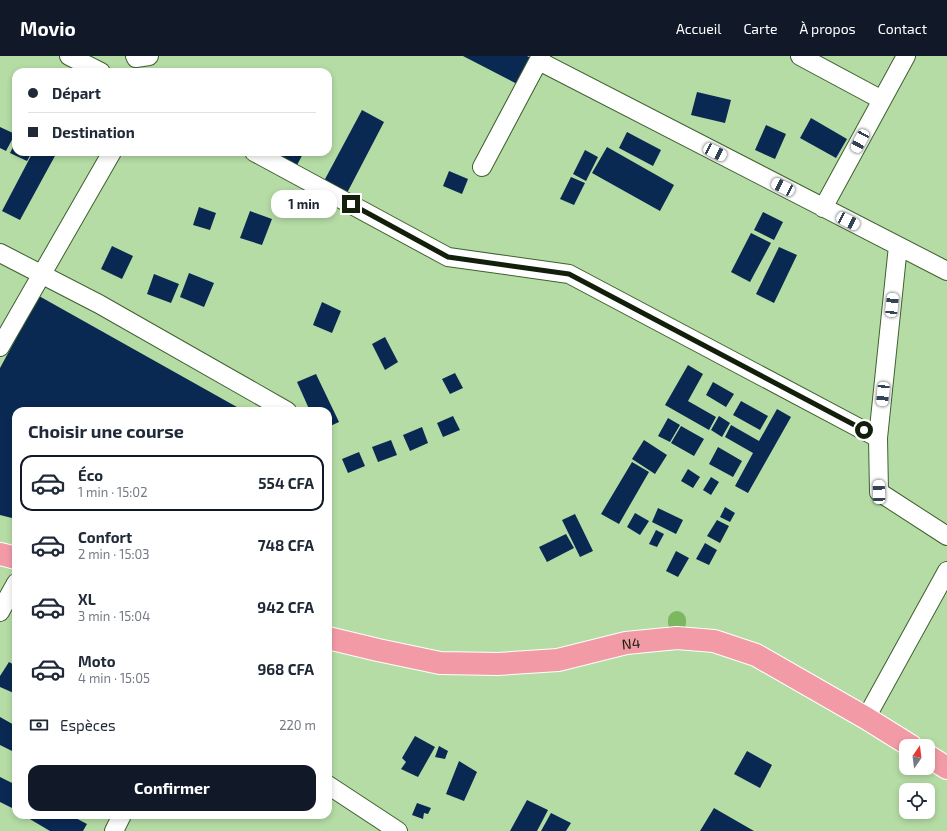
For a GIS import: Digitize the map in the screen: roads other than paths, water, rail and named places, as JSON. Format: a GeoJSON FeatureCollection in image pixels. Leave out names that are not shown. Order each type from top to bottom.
{"type":"FeatureCollection","features":[{"type":"Feature","properties":{"kind":"main road"},"geometry":{"type":"LineString","coordinates":[[0,554],[12,557]]}},
{"type":"Feature","properties":{"kind":"main road","name":"N4"},"geometry":{"type":"LineString","coordinates":[[332,639],[440,664],[498,664],[558,660],[626,643],[677,638],[714,641],[756,655],[900,739]]}},
{"type":"Feature","properties":{"kind":"main road"},"geometry":{"type":"LineString","coordinates":[[935,760],[947,768]]}},
{"type":"Feature","properties":{"kind":"street"},"geometry":{"type":"LineString","coordinates":[[69,56],[94,68]]}},
{"type":"Feature","properties":{"kind":"street"},"geometry":{"type":"LineString","coordinates":[[800,56],[882,100]]}},
{"type":"Feature","properties":{"kind":"street"},"geometry":{"type":"LineString","coordinates":[[823,208],[906,56]]}},
{"type":"Feature","properties":{"kind":"street"},"geometry":{"type":"LineString","coordinates":[[482,167],[540,58],[823,208],[947,271]]}},
{"type":"Feature","properties":{"kind":"street"},"geometry":{"type":"LineString","coordinates":[[0,347],[110,156]]}},
{"type":"Feature","properties":{"kind":"street"},"geometry":{"type":"LineString","coordinates":[[261,156],[448,257],[569,274],[878,438]]}},
{"type":"Feature","properties":{"kind":"street"},"geometry":{"type":"LineString","coordinates":[[898,246],[878,438],[879,492],[947,536]]}},
{"type":"Feature","properties":{"kind":"street"},"geometry":{"type":"LineString","coordinates":[[0,253],[42,276],[99,304],[280,407]]}},
{"type":"Feature","properties":{"kind":"street"},"geometry":{"type":"LineString","coordinates":[[866,718],[947,571]]}},
{"type":"Feature","properties":{"kind":"street"},"geometry":{"type":"LineString","coordinates":[[0,612],[12,590]]}},
{"type":"Feature","properties":{"kind":"street"},"geometry":{"type":"LineString","coordinates":[[332,789],[398,831]]}},
{"type":"Feature","properties":{"kind":"street"},"geometry":{"type":"LineString","coordinates":[[114,831],[120,819]]}}]}
